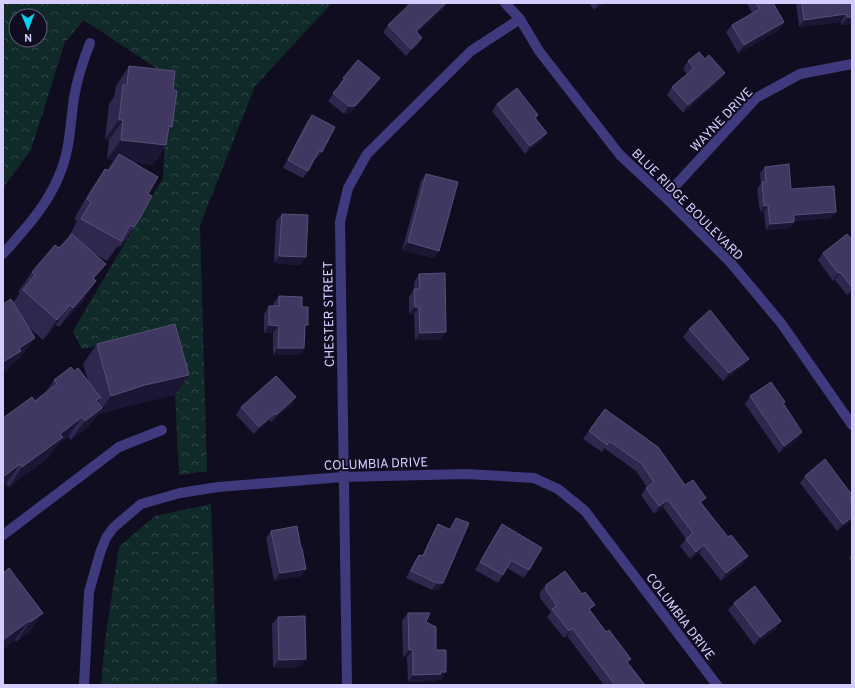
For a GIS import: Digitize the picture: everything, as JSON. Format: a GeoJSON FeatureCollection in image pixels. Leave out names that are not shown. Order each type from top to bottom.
{"type":"FeatureCollection","features":[{"type":"Feature","properties":{"kind":"street","name":"BLUE RIDGE BOULEVARD"},"geometry":{"type":"LineString","coordinates":[[505,3],[520,18],[539,51],[620,155],[665,197],[730,262],[781,323],[852,425]]}},
{"type":"Feature","properties":{"kind":"street","name":"CHESTER STREET"},"geometry":{"type":"LineString","coordinates":[[347,685],[340,222],[348,188],[367,154],[394,127],[471,51],[520,18]]}},
{"type":"Feature","properties":{"kind":"street"},"geometry":{"type":"LineString","coordinates":[[3,254],[43,206],[58,178],[69,143],[74,98],[80,68],[90,43]]}},
{"type":"Feature","properties":{"kind":"street","name":"WAYNE DRIVE"},"geometry":{"type":"LineString","coordinates":[[665,197],[756,98],[800,74],[852,64]]}},
{"type":"Feature","properties":{"kind":"street"},"geometry":{"type":"LineString","coordinates":[[3,535],[119,448],[162,430]]}},
{"type":"Feature","properties":{"kind":"street","name":"COLUMBIA DRIVE"},"geometry":{"type":"LineString","coordinates":[[84,685],[89,592],[94,572],[106,538],[113,528],[141,504],[180,493],[218,487],[343,476],[466,474],[534,478],[558,489],[584,511],[717,685]]}},
{"type":"Feature","properties":{"kind":"green space"},"geometry":{"type":"Polygon","coordinates":[[[3,3],[332,3],[255,86],[200,225],[207,471],[179,475],[172,332],[82,349],[73,331],[163,178],[168,76],[84,20],[65,42],[31,150],[3,188],[3,3]]]}},
{"type":"Feature","properties":{"kind":"green space"},"geometry":{"type":"Polygon","coordinates":[[[211,504],[217,685],[101,685],[105,641],[119,547],[155,516],[211,504]]]}},
{"type":"Feature","properties":{"kind":"building"},"geometry":{"type":"Polygon","coordinates":[[[411,3],[446,3],[416,31],[422,38],[411,49],[388,25],[411,3]]]}},
{"type":"Feature","properties":{"kind":"building"},"geometry":{"type":"Polygon","coordinates":[[[756,3],[773,3],[784,22],[744,45],[732,25],[760,9],[756,3]]]}},
{"type":"Feature","properties":{"kind":"building"},"geometry":{"type":"Polygon","coordinates":[[[802,3],[852,3],[852,17],[847,17],[846,14],[804,20],[802,3]]]}},
{"type":"Feature","properties":{"kind":"building"},"geometry":{"type":"Polygon","coordinates":[[[699,52],[705,59],[709,55],[725,73],[688,105],[672,87],[694,68],[688,61],[699,52]]]}},
{"type":"Feature","properties":{"kind":"building"},"geometry":{"type":"Polygon","coordinates":[[[358,60],[380,78],[355,106],[349,106],[333,93],[358,60]]]}},
{"type":"Feature","properties":{"kind":"building"},"geometry":{"type":"Polygon","coordinates":[[[129,66],[175,71],[173,90],[177,91],[172,127],[169,126],[166,145],[121,140],[123,120],[119,120],[123,85],[127,85],[129,66]]]}},
{"type":"Feature","properties":{"kind":"building"},"geometry":{"type":"Polygon","coordinates":[[[517,88],[538,115],[535,118],[547,133],[530,146],[497,104],[517,88]]]}},
{"type":"Feature","properties":{"kind":"building"},"geometry":{"type":"Polygon","coordinates":[[[312,115],[335,127],[322,152],[319,150],[308,171],[288,160],[312,115]]]}},
{"type":"Feature","properties":{"kind":"building"},"geometry":{"type":"Polygon","coordinates":[[[119,154],[158,177],[148,194],[152,196],[140,218],[134,227],[130,225],[121,241],[81,219],[91,202],[87,199],[105,169],[109,171],[119,154]]]}},
{"type":"Feature","properties":{"kind":"building"},"geometry":{"type":"Polygon","coordinates":[[[789,164],[791,189],[834,186],[836,212],[794,215],[794,222],[770,224],[768,205],[764,206],[762,182],[766,182],[765,167],[789,164]]]}},
{"type":"Feature","properties":{"kind":"building"},"geometry":{"type":"Polygon","coordinates":[[[426,174],[458,182],[439,251],[408,242],[426,174]]]}},
{"type":"Feature","properties":{"kind":"building"},"geometry":{"type":"Polygon","coordinates":[[[282,214],[308,215],[306,257],[279,256],[282,214]]]}},
{"type":"Feature","properties":{"kind":"building"},"geometry":{"type":"Polygon","coordinates":[[[72,234],[106,264],[93,278],[96,281],[73,308],[70,305],[57,320],[23,290],[35,275],[32,272],[55,245],[59,248],[72,234]]]}},
{"type":"Feature","properties":{"kind":"building"},"geometry":{"type":"Polygon","coordinates":[[[847,234],[852,240],[852,287],[840,272],[838,273],[823,253],[847,234]]]}},
{"type":"Feature","properties":{"kind":"building"},"geometry":{"type":"Polygon","coordinates":[[[445,273],[446,332],[420,333],[419,307],[415,307],[414,289],[420,289],[419,274],[445,273]]]}},
{"type":"Feature","properties":{"kind":"building"},"geometry":{"type":"Polygon","coordinates":[[[279,296],[302,297],[302,307],[308,307],[308,325],[305,325],[304,348],[278,348],[279,326],[269,325],[269,306],[279,306],[279,296]]]}},
{"type":"Feature","properties":{"kind":"building"},"geometry":{"type":"Polygon","coordinates":[[[11,299],[35,338],[19,348],[21,351],[3,362],[3,304],[11,299]]]}},
{"type":"Feature","properties":{"kind":"building"},"geometry":{"type":"Polygon","coordinates":[[[710,310],[749,359],[729,373],[689,329],[710,310]]]}},
{"type":"Feature","properties":{"kind":"building"},"geometry":{"type":"Polygon","coordinates":[[[175,324],[189,375],[145,385],[111,396],[97,344],[175,324]]]}},
{"type":"Feature","properties":{"kind":"building"},"geometry":{"type":"Polygon","coordinates":[[[71,367],[74,371],[78,368],[101,398],[96,400],[102,408],[85,421],[82,417],[60,434],[63,437],[22,467],[20,464],[3,477],[3,418],[32,397],[35,401],[57,384],[54,380],[71,367]]]}},
{"type":"Feature","properties":{"kind":"building"},"geometry":{"type":"Polygon","coordinates":[[[276,376],[296,397],[276,415],[275,413],[259,427],[241,407],[276,376]]]}},
{"type":"Feature","properties":{"kind":"building"},"geometry":{"type":"Polygon","coordinates":[[[771,382],[785,402],[783,403],[802,432],[784,446],[750,396],[771,382]]]}},
{"type":"Feature","properties":{"kind":"building"},"geometry":{"type":"Polygon","coordinates":[[[605,409],[658,447],[685,485],[693,480],[706,498],[700,502],[728,537],[731,535],[748,556],[726,573],[704,545],[696,552],[686,539],[693,533],[668,500],[659,506],[646,488],[654,482],[642,464],[609,441],[607,445],[589,431],[605,409]]]}},
{"type":"Feature","properties":{"kind":"building"},"geometry":{"type":"Polygon","coordinates":[[[825,459],[852,495],[850,497],[852,499],[852,517],[843,524],[805,476],[825,459]]]}},
{"type":"Feature","properties":{"kind":"building"},"geometry":{"type":"Polygon","coordinates":[[[456,518],[469,523],[443,583],[437,583],[411,571],[419,555],[423,556],[438,524],[451,530],[456,518]]]}},
{"type":"Feature","properties":{"kind":"building"},"geometry":{"type":"Polygon","coordinates":[[[502,524],[542,548],[529,570],[511,560],[503,575],[480,562],[502,524]]]}},
{"type":"Feature","properties":{"kind":"building"},"geometry":{"type":"Polygon","coordinates":[[[297,526],[306,569],[280,573],[271,531],[297,526]]]}},
{"type":"Feature","properties":{"kind":"building"},"geometry":{"type":"Polygon","coordinates":[[[9,568],[43,613],[30,622],[29,621],[3,640],[3,573],[9,568]]]}},
{"type":"Feature","properties":{"kind":"building"},"geometry":{"type":"Polygon","coordinates":[[[565,571],[582,594],[585,592],[595,605],[589,609],[606,632],[609,630],[631,659],[627,662],[645,685],[615,685],[572,628],[569,631],[552,609],[557,606],[546,590],[546,585],[565,571]]]}},
{"type":"Feature","properties":{"kind":"building"},"geometry":{"type":"Polygon","coordinates":[[[755,586],[781,621],[760,637],[734,603],[755,586]]]}},
{"type":"Feature","properties":{"kind":"building"},"geometry":{"type":"Polygon","coordinates":[[[408,613],[430,613],[426,622],[436,627],[436,650],[446,650],[446,672],[440,672],[441,674],[413,675],[413,650],[409,650],[408,613]]]}},
{"type":"Feature","properties":{"kind":"building"},"geometry":{"type":"Polygon","coordinates":[[[305,616],[306,659],[279,660],[278,617],[305,616]]]}}]}
